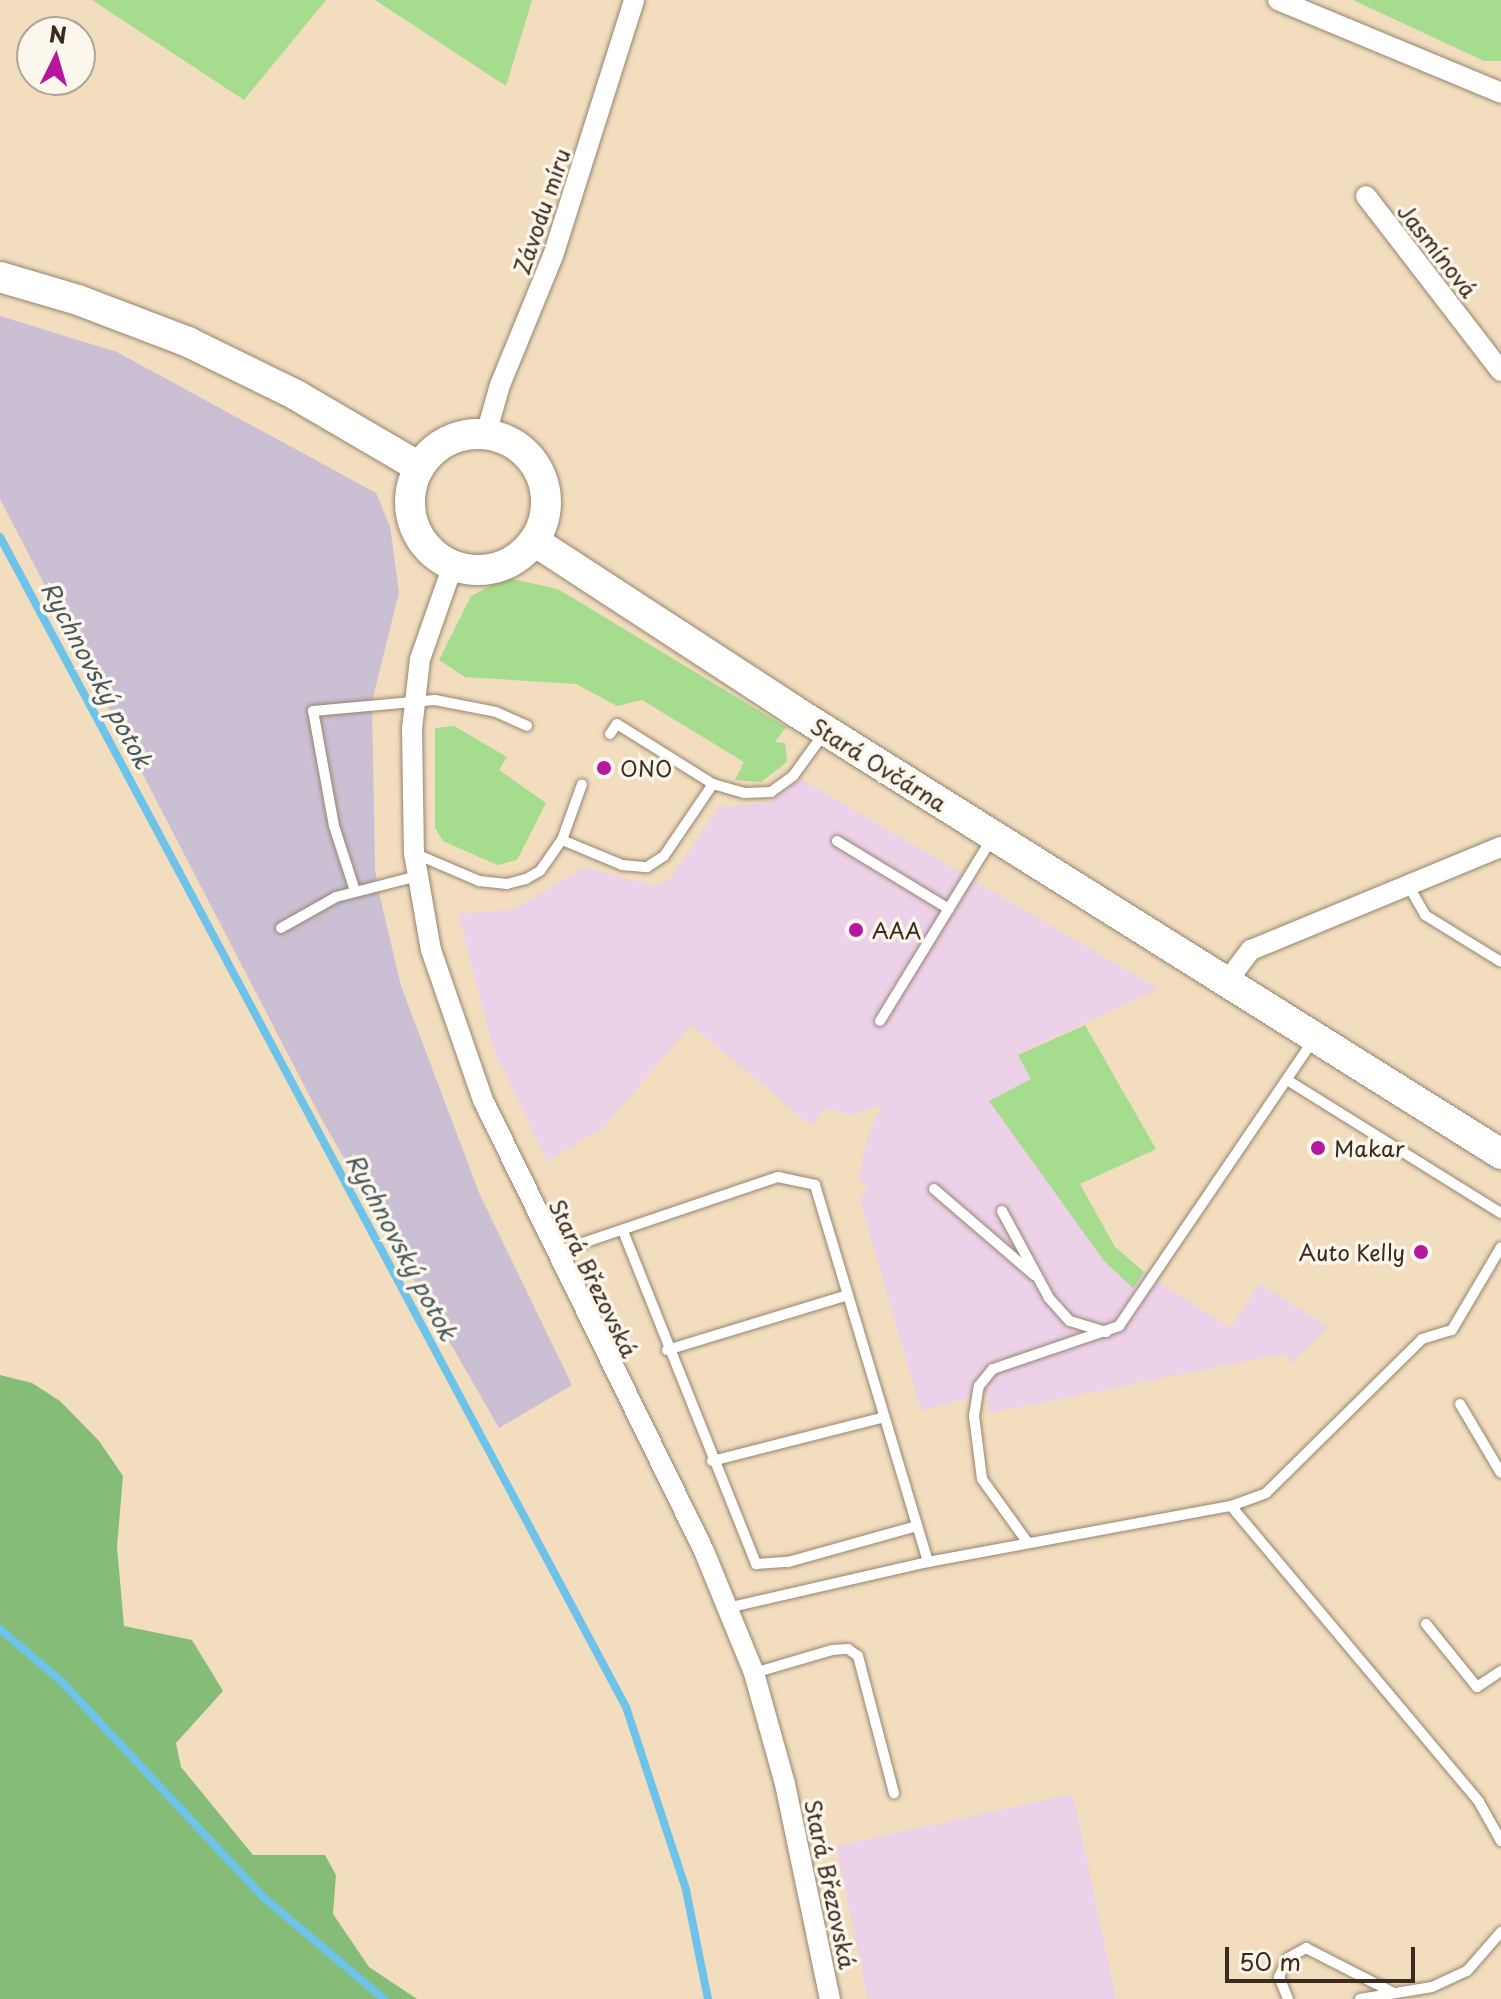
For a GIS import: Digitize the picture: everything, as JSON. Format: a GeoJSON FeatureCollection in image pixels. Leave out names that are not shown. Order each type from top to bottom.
{"type":"FeatureCollection","features":[{"type":"Feature","properties":{"kind":"main road"},"geometry":{"type":"LineString","coordinates":[[0,277],[78,300],[188,342],[296,395],[419,467]]}},
{"type":"Feature","properties":{"kind":"main road"},"geometry":{"type":"LineString","coordinates":[[486,434],[520,448],[539,470],[546,506],[534,541],[501,566],[473,570],[453,565],[429,548],[414,524],[411,495],[419,467],[451,440],[486,434]]}},
{"type":"Feature","properties":{"kind":"main road","name":"Stará Ovčárna"},"geometry":{"type":"LineString","coordinates":[[534,541],[826,731],[1228,980],[1501,1154]]}},
{"type":"Feature","properties":{"kind":"street","name":"Závodu míru"},"geometry":{"type":"LineString","coordinates":[[486,434],[500,385],[553,256],[634,0]]}},
{"type":"Feature","properties":{"kind":"street"},"geometry":{"type":"LineString","coordinates":[[1278,0],[1501,93]]}},
{"type":"Feature","properties":{"kind":"street","name":"Jasmínová"},"geometry":{"type":"LineString","coordinates":[[1366,196],[1501,371]]}},
{"type":"Feature","properties":{"kind":"street","name":"Stará Březovská"},"geometry":{"type":"LineString","coordinates":[[453,565],[426,636],[414,700],[410,781],[414,853],[431,950],[483,1100],[554,1253],[704,1551],[754,1673],[785,1784],[830,1999]]}},
{"type":"Feature","properties":{"kind":"street"},"geometry":{"type":"LineString","coordinates":[[1228,980],[1251,950],[1501,847]]}},
{"type":"Feature","properties":{"kind":"lane"},"geometry":{"type":"LineString","coordinates":[[355,891],[334,826],[313,711],[414,700],[469,705],[527,726]]}},
{"type":"Feature","properties":{"kind":"lane"},"geometry":{"type":"LineString","coordinates":[[610,734],[617,724],[713,784],[745,793],[771,792],[793,776],[826,731]]}},
{"type":"Feature","properties":{"kind":"lane"},"geometry":{"type":"LineString","coordinates":[[414,853],[479,881],[507,884],[540,871],[562,840],[582,784]]}},
{"type":"Feature","properties":{"kind":"lane"},"geometry":{"type":"LineString","coordinates":[[562,840],[622,865],[647,867],[664,856],[713,784]]}},
{"type":"Feature","properties":{"kind":"lane"},"geometry":{"type":"LineString","coordinates":[[880,1021],[993,836]]}},
{"type":"Feature","properties":{"kind":"lane"},"geometry":{"type":"LineString","coordinates":[[837,841],[949,909]]}},
{"type":"Feature","properties":{"kind":"lane"},"geometry":{"type":"LineString","coordinates":[[281,928],[355,891],[418,876]]}},
{"type":"Feature","properties":{"kind":"lane"},"geometry":{"type":"LineString","coordinates":[[1408,885],[1425,915],[1501,962]]}},
{"type":"Feature","properties":{"kind":"lane"},"geometry":{"type":"LineString","coordinates":[[1028,1543],[982,1479],[973,1399],[993,1369],[1119,1326],[1316,1036]]}},
{"type":"Feature","properties":{"kind":"lane"},"geometry":{"type":"LineString","coordinates":[[1287,1080],[1501,1213]]}},
{"type":"Feature","properties":{"kind":"lane"},"geometry":{"type":"LineString","coordinates":[[554,1253],[778,1177],[806,1180],[822,1195],[848,1295],[928,1562]]}},
{"type":"Feature","properties":{"kind":"lane"},"geometry":{"type":"LineString","coordinates":[[934,1189],[1038,1278]]}},
{"type":"Feature","properties":{"kind":"lane"},"geometry":{"type":"LineString","coordinates":[[1002,1211],[1038,1278],[1070,1321],[1106,1332]]}},
{"type":"Feature","properties":{"kind":"lane"},"geometry":{"type":"LineString","coordinates":[[623,1231],[667,1350],[756,1564],[788,1562],[917,1526]]}},
{"type":"Feature","properties":{"kind":"lane"},"geometry":{"type":"LineString","coordinates":[[726,1608],[928,1562],[1231,1506],[1266,1493],[1296,1467],[1422,1339],[1452,1330],[1501,1247]]}},
{"type":"Feature","properties":{"kind":"lane"},"geometry":{"type":"LineString","coordinates":[[667,1350],[848,1295]]}},
{"type":"Feature","properties":{"kind":"lane"},"geometry":{"type":"LineString","coordinates":[[1460,1404],[1501,1473]]}},
{"type":"Feature","properties":{"kind":"lane"},"geometry":{"type":"LineString","coordinates":[[712,1461],[884,1417]]}},
{"type":"Feature","properties":{"kind":"lane"},"geometry":{"type":"LineString","coordinates":[[1231,1506],[1479,1802],[1501,1841]]}},
{"type":"Feature","properties":{"kind":"lane"},"geometry":{"type":"LineString","coordinates":[[1426,1624],[1477,1687],[1501,1671]]}},
{"type":"Feature","properties":{"kind":"lane"},"geometry":{"type":"LineString","coordinates":[[754,1673],[832,1650],[848,1649],[858,1656],[894,1793]]}},
{"type":"Feature","properties":{"kind":"lane"},"geometry":{"type":"LineString","coordinates":[[1360,1999],[1432,1987],[1467,1971],[1501,1932]]}},
{"type":"Feature","properties":{"kind":"lane"},"geometry":{"type":"LineString","coordinates":[[1288,1999],[1279,1977],[1288,1958],[1306,1948],[1394,1993]]}},
{"type":"Feature","properties":{"kind":"shaded area"},"geometry":{"type":"Polygon","coordinates":[[[0,316],[117,352],[376,493],[390,526],[399,592],[372,702],[375,869],[380,897],[401,986],[480,1195],[572,1385],[499,1428],[321,1118],[0,499],[0,316]]]}},
{"type":"Feature","properties":{"kind":"shaded area"},"geometry":{"type":"Polygon","coordinates":[[[801,779],[1159,989],[1018,1054],[1031,1079],[992,1100],[1104,1261],[1133,1288],[1144,1272],[1230,1328],[1260,1283],[1327,1327],[1290,1365],[1287,1353],[990,1413],[986,1393],[921,1411],[860,1201],[867,1186],[859,1178],[868,1135],[882,1105],[850,1115],[824,1108],[812,1126],[691,1025],[603,1128],[547,1161],[493,1048],[458,914],[515,909],[584,867],[654,886],[669,880],[719,807],[767,803],[801,779]]]}},
{"type":"Feature","properties":{"kind":"shaded area"},"geometry":{"type":"Polygon","coordinates":[[[1073,1794],[1116,1999],[868,1999],[836,1846],[1073,1794]]]}},
{"type":"Feature","properties":{"kind":"green space"},"geometry":{"type":"Polygon","coordinates":[[[92,0],[326,0],[244,100],[92,0]]]}},
{"type":"Feature","properties":{"kind":"green space"},"geometry":{"type":"Polygon","coordinates":[[[375,0],[532,0],[506,86],[375,0]]]}},
{"type":"Feature","properties":{"kind":"green space"},"geometry":{"type":"Polygon","coordinates":[[[1353,0],[1501,0],[1501,61],[1484,61],[1353,0]]]}},
{"type":"Feature","properties":{"kind":"green space"},"geometry":{"type":"Polygon","coordinates":[[[507,578],[558,589],[786,727],[775,742],[785,743],[787,762],[761,782],[735,780],[744,762],[642,700],[617,706],[576,684],[465,677],[439,660],[471,596],[507,578]]]}},
{"type":"Feature","properties":{"kind":"green space"},"geometry":{"type":"Polygon","coordinates":[[[454,726],[507,757],[499,770],[546,803],[517,860],[498,865],[443,841],[435,828],[435,728],[454,726]]]}},
{"type":"Feature","properties":{"kind":"green space"},"geometry":{"type":"Polygon","coordinates":[[[1085,1025],[1156,1149],[1080,1184],[1115,1247],[1144,1272],[1133,1288],[1104,1261],[989,1101],[1031,1079],[1018,1055],[1085,1025]]]}},
{"type":"Feature","properties":{"kind":"green space"},"geometry":{"type":"Polygon","coordinates":[[[0,1375],[32,1383],[60,1401],[99,1441],[123,1476],[117,1547],[124,1626],[192,1640],[223,1691],[176,1743],[181,1767],[253,1855],[325,1855],[336,1875],[333,1914],[369,1967],[417,1999],[0,1999],[0,1375]]]}},
{"type":"Feature","properties":{"kind":"waterway","name":"Rychnovský potok"},"geometry":{"type":"LineString","coordinates":[[0,537],[626,1707],[686,1890],[708,1999]]}},
{"type":"Feature","properties":{"kind":"waterway"},"geometry":{"type":"LineString","coordinates":[[0,1629],[62,1682],[262,1896],[384,1999]]}},
{"type":"Feature","properties":{"kind":"place","name":"ONO"},"geometry":{"type":"Point","coordinates":[604,768]}},
{"type":"Feature","properties":{"kind":"place","name":"AAA"},"geometry":{"type":"Point","coordinates":[856,930]}},
{"type":"Feature","properties":{"kind":"place","name":"Makar"},"geometry":{"type":"Point","coordinates":[1318,1148]}},
{"type":"Feature","properties":{"kind":"place","name":"Auto Kelly"},"geometry":{"type":"Point","coordinates":[1421,1252]}}]}
